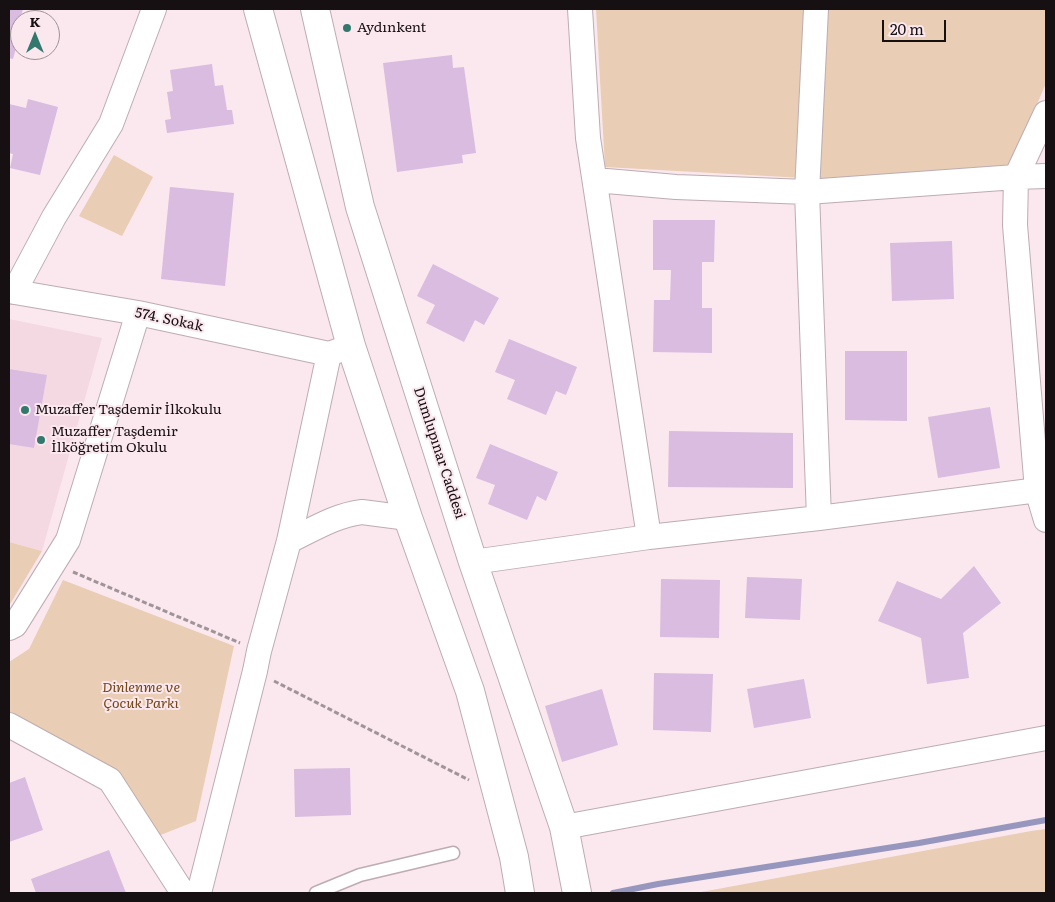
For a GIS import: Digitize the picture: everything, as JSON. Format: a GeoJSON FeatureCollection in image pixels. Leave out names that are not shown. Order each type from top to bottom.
{"type":"FeatureCollection","features":[{"type":"Feature","properties":{"kind":"main road"},"geometry":{"type":"LineString","coordinates":[[258,9],[340,350],[359,364],[408,518],[470,691],[514,857],[520,893]]}},
{"type":"Feature","properties":{"kind":"main road","name":"Dumlupınar Caddesi"},"geometry":{"type":"LineString","coordinates":[[315,9],[360,207],[474,562],[567,839],[577,893]]}},
{"type":"Feature","properties":{"kind":"street"},"geometry":{"type":"LineString","coordinates":[[12,291],[54,217],[111,124],[154,9]]}},
{"type":"Feature","properties":{"kind":"street"},"geometry":{"type":"LineString","coordinates":[[580,9],[588,138],[649,537]]}},
{"type":"Feature","properties":{"kind":"street"},"geometry":{"type":"LineString","coordinates":[[816,9],[807,192],[819,518]]}},
{"type":"Feature","properties":{"kind":"street"},"geometry":{"type":"LineString","coordinates":[[1046,113],[1016,177],[1015,225],[1046,520]]}},
{"type":"Feature","properties":{"kind":"street"},"geometry":{"type":"LineString","coordinates":[[595,180],[676,187],[807,192],[1046,176]]}},
{"type":"Feature","properties":{"kind":"street","name":"574. Sokak"},"geometry":{"type":"LineString","coordinates":[[12,291],[340,350]]}},
{"type":"Feature","properties":{"kind":"street"},"geometry":{"type":"LineString","coordinates":[[9,628],[15,625],[68,540],[138,313]]}},
{"type":"Feature","properties":{"kind":"street"},"geometry":{"type":"LineString","coordinates":[[199,893],[257,661],[340,350]]}},
{"type":"Feature","properties":{"kind":"street"},"geometry":{"type":"LineString","coordinates":[[474,562],[649,537],[1043,493]]}},
{"type":"Feature","properties":{"kind":"street"},"geometry":{"type":"LineString","coordinates":[[289,541],[343,515],[369,513],[408,518]]}},
{"type":"Feature","properties":{"kind":"street"},"geometry":{"type":"LineString","coordinates":[[9,725],[110,780],[183,893]]}},
{"type":"Feature","properties":{"kind":"street"},"geometry":{"type":"LineString","coordinates":[[567,839],[1046,738]]}},
{"type":"Feature","properties":{"kind":"lane"},"geometry":{"type":"LineString","coordinates":[[316,893],[360,875],[453,853]]}},
{"type":"Feature","properties":{"kind":"path"},"geometry":{"type":"LineString","coordinates":[[54,564],[257,661],[498,795]]}},
{"type":"Feature","properties":{"kind":"shaded area","name":"Muzaffer Taşdemir İlköğretim Okulu"},"geometry":{"type":"Polygon","coordinates":[[[9,319],[102,338],[42,551],[9,542],[9,319]]]}},
{"type":"Feature","properties":{"kind":"green space"},"geometry":{"type":"Polygon","coordinates":[[[596,9],[1046,9],[1046,83],[1011,166],[821,179],[605,167],[596,9]]]}},
{"type":"Feature","properties":{"kind":"green space"},"geometry":{"type":"Polygon","coordinates":[[[114,155],[153,177],[122,236],[79,216],[114,155]]]}},
{"type":"Feature","properties":{"kind":"green space"},"geometry":{"type":"Polygon","coordinates":[[[9,542],[42,551],[9,606],[9,542]]]}},
{"type":"Feature","properties":{"kind":"green space","name":"Dinlenme ve Çocuk Parkı"},"geometry":{"type":"Polygon","coordinates":[[[63,580],[234,646],[196,821],[158,836],[121,776],[9,716],[9,662],[29,649],[63,580]]]}},
{"type":"Feature","properties":{"kind":"green space"},"geometry":{"type":"Polygon","coordinates":[[[1046,829],[1046,893],[696,893],[1031,831],[1046,829]]]}},
{"type":"Feature","properties":{"kind":"building"},"geometry":{"type":"Polygon","coordinates":[[[9,9],[23,9],[10,10],[9,58],[9,9]]]}},
{"type":"Feature","properties":{"kind":"building"},"geometry":{"type":"Polygon","coordinates":[[[452,55],[453,68],[464,67],[476,153],[462,155],[463,163],[397,172],[383,63],[452,55]]]}},
{"type":"Feature","properties":{"kind":"building"},"geometry":{"type":"Polygon","coordinates":[[[212,64],[215,86],[223,85],[227,110],[232,110],[234,124],[167,133],[165,120],[171,119],[167,92],[173,91],[170,70],[212,64]]]}},
{"type":"Feature","properties":{"kind":"building"},"geometry":{"type":"Polygon","coordinates":[[[28,99],[58,107],[40,175],[10,168],[13,154],[9,153],[9,104],[26,108],[28,99]]]}},
{"type":"Feature","properties":{"kind":"building"},"geometry":{"type":"Polygon","coordinates":[[[170,187],[234,193],[225,286],[161,279],[170,187]]]}},
{"type":"Feature","properties":{"kind":"building"},"geometry":{"type":"Polygon","coordinates":[[[653,220],[715,220],[714,262],[702,262],[702,308],[712,308],[712,353],[653,352],[654,300],[670,300],[671,270],[653,270],[653,220]]]}},
{"type":"Feature","properties":{"kind":"building"},"geometry":{"type":"Polygon","coordinates":[[[952,241],[954,299],[892,301],[890,243],[952,241]]]}},
{"type":"Feature","properties":{"kind":"building"},"geometry":{"type":"Polygon","coordinates":[[[433,264],[499,298],[484,325],[475,320],[464,342],[426,323],[435,305],[417,296],[433,264]]]}},
{"type":"Feature","properties":{"kind":"building"},"geometry":{"type":"Polygon","coordinates":[[[509,339],[577,367],[566,395],[556,391],[546,415],[507,399],[515,380],[495,372],[509,339]]]}},
{"type":"Feature","properties":{"kind":"building"},"geometry":{"type":"Polygon","coordinates":[[[845,351],[907,351],[907,421],[845,420],[845,351]]]}},
{"type":"Feature","properties":{"kind":"building","name":"Muzaffer Taşdemir İlkokulu"},"geometry":{"type":"Polygon","coordinates":[[[9,369],[47,375],[34,448],[9,444],[9,369]]]}},
{"type":"Feature","properties":{"kind":"building"},"geometry":{"type":"Polygon","coordinates":[[[990,407],[1000,468],[938,478],[928,417],[990,407]]]}},
{"type":"Feature","properties":{"kind":"building"},"geometry":{"type":"Polygon","coordinates":[[[669,431],[793,433],[793,488],[668,487],[669,431]]]}},
{"type":"Feature","properties":{"kind":"building"},"geometry":{"type":"Polygon","coordinates":[[[490,444],[558,472],[546,501],[537,496],[527,520],[488,504],[495,485],[476,478],[490,444]]]}},
{"type":"Feature","properties":{"kind":"building"},"geometry":{"type":"Polygon","coordinates":[[[974,566],[1001,603],[963,633],[969,678],[927,684],[921,638],[878,621],[897,581],[941,599],[974,566]]]}},
{"type":"Feature","properties":{"kind":"building"},"geometry":{"type":"Polygon","coordinates":[[[747,577],[802,579],[800,620],[745,618],[747,577]]]}},
{"type":"Feature","properties":{"kind":"building"},"geometry":{"type":"Polygon","coordinates":[[[661,579],[720,580],[719,638],[660,637],[661,579]]]}},
{"type":"Feature","properties":{"kind":"building"},"geometry":{"type":"Polygon","coordinates":[[[654,673],[713,674],[711,732],[653,730],[654,673]]]}},
{"type":"Feature","properties":{"kind":"building"},"geometry":{"type":"Polygon","coordinates":[[[804,679],[811,718],[754,728],[747,689],[804,679]]]}},
{"type":"Feature","properties":{"kind":"building"},"geometry":{"type":"Polygon","coordinates":[[[602,689],[618,745],[562,762],[545,706],[602,689]]]}},
{"type":"Feature","properties":{"kind":"building"},"geometry":{"type":"Polygon","coordinates":[[[350,768],[351,815],[295,817],[294,769],[350,768]]]}},
{"type":"Feature","properties":{"kind":"building"},"geometry":{"type":"Polygon","coordinates":[[[25,777],[43,830],[9,842],[9,783],[25,777]]]}},
{"type":"Feature","properties":{"kind":"building"},"geometry":{"type":"Polygon","coordinates":[[[109,850],[126,893],[36,893],[31,879],[109,850]]]}},
{"type":"Feature","properties":{"kind":"waterway"},"geometry":{"type":"LineString","coordinates":[[613,893],[658,884],[919,843],[1046,820]]}},
{"type":"Feature","properties":{"kind":"place","name":"Aydınkent"},"geometry":{"type":"Point","coordinates":[347,28]}},
{"type":"Feature","properties":{"kind":"place","name":"Muzaffer Taşdemir İlkokulu"},"geometry":{"type":"Point","coordinates":[25,410]}},
{"type":"Feature","properties":{"kind":"place","name":"Muzaffer Taşdemir İlköğretim Okulu"},"geometry":{"type":"Point","coordinates":[41,440]}}]}
